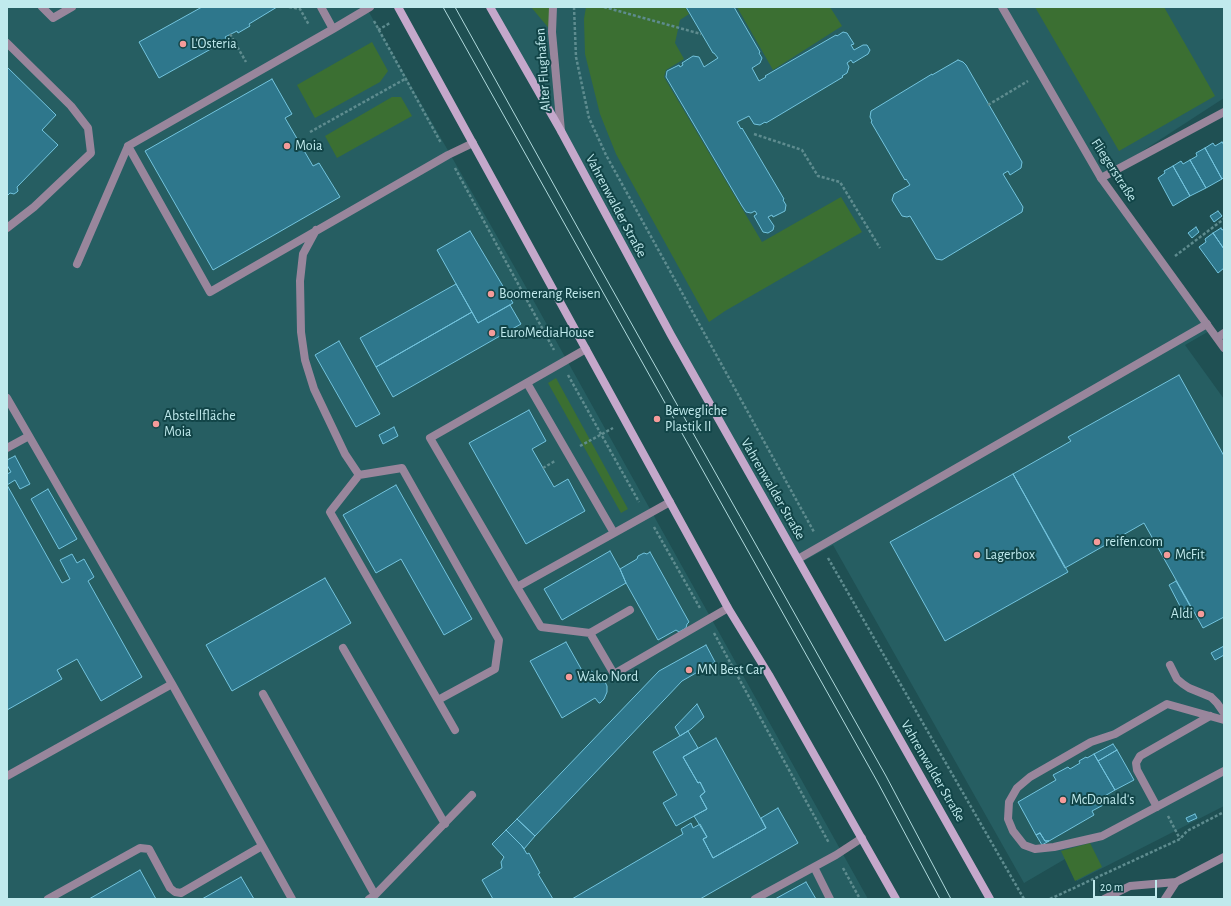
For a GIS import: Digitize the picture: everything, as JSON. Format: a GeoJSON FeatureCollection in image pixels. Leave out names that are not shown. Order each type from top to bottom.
{"type":"FeatureCollection","features":[{"type":"Feature","properties":{"kind":"main road"},"geometry":{"type":"LineString","coordinates":[[398,7],[728,608],[769,675],[896,899]]}},
{"type":"Feature","properties":{"kind":"main road","name":"Vahrenwalder Straße"},"geometry":{"type":"LineString","coordinates":[[490,7],[561,131],[671,335],[990,899]]}},
{"type":"Feature","properties":{"kind":"street"},"geometry":{"type":"LineString","coordinates":[[42,7],[53,18],[72,7]]}},
{"type":"Feature","properties":{"kind":"street"},"geometry":{"type":"LineString","coordinates":[[321,7],[333,29]]}},
{"type":"Feature","properties":{"kind":"street","name":"Alter Flughafen"},"geometry":{"type":"LineString","coordinates":[[553,7],[552,32],[561,131]]}},
{"type":"Feature","properties":{"kind":"street","name":"Fliegerstraße"},"geometry":{"type":"LineString","coordinates":[[1002,7],[1101,178],[1224,348]]}},
{"type":"Feature","properties":{"kind":"street"},"geometry":{"type":"LineString","coordinates":[[78,264],[128,146],[317,39],[368,8]]}},
{"type":"Feature","properties":{"kind":"street"},"geometry":{"type":"LineString","coordinates":[[7,43],[71,106],[88,128],[91,153],[34,208],[7,228]]}},
{"type":"Feature","properties":{"kind":"street"},"geometry":{"type":"LineString","coordinates":[[1101,178],[1224,112]]}},
{"type":"Feature","properties":{"kind":"street"},"geometry":{"type":"LineString","coordinates":[[128,146],[210,292],[448,155],[473,143]]}},
{"type":"Feature","properties":{"kind":"street"},"geometry":{"type":"LineString","coordinates":[[316,230],[303,254],[300,281],[301,332],[305,360],[314,389],[345,454],[359,475]]}},
{"type":"Feature","properties":{"kind":"street"},"geometry":{"type":"LineString","coordinates":[[798,559],[1207,324]]}},
{"type":"Feature","properties":{"kind":"street"},"geometry":{"type":"LineString","coordinates":[[1217,338],[1224,333]]}},
{"type":"Feature","properties":{"kind":"street"},"geometry":{"type":"LineString","coordinates":[[586,349],[430,438],[541,628],[590,633],[630,610]]}},
{"type":"Feature","properties":{"kind":"street"},"geometry":{"type":"LineString","coordinates":[[527,383],[614,533]]}},
{"type":"Feature","properties":{"kind":"street"},"geometry":{"type":"LineString","coordinates":[[7,398],[172,684],[292,899]]}},
{"type":"Feature","properties":{"kind":"street"},"geometry":{"type":"LineString","coordinates":[[7,448],[29,436]]}},
{"type":"Feature","properties":{"kind":"street"},"geometry":{"type":"LineString","coordinates":[[438,700],[495,669],[499,640],[402,468],[359,475],[330,512],[455,730]]}},
{"type":"Feature","properties":{"kind":"street"},"geometry":{"type":"LineString","coordinates":[[517,587],[670,502]]}},
{"type":"Feature","properties":{"kind":"street"},"geometry":{"type":"LineString","coordinates":[[590,633],[614,674],[728,608]]}},
{"type":"Feature","properties":{"kind":"street"},"geometry":{"type":"LineString","coordinates":[[343,648],[444,824]]}},
{"type":"Feature","properties":{"kind":"street"},"geometry":{"type":"LineString","coordinates":[[1170,665],[1178,679],[1183,684],[1211,697],[1224,713]]}},
{"type":"Feature","properties":{"kind":"street"},"geometry":{"type":"LineString","coordinates":[[7,776],[172,684]]}},
{"type":"Feature","properties":{"kind":"street"},"geometry":{"type":"LineString","coordinates":[[263,694],[372,897],[472,796]]}},
{"type":"Feature","properties":{"kind":"street"},"geometry":{"type":"LineString","coordinates":[[1224,720],[1167,704],[1115,734],[1091,742],[1030,777],[1016,788],[1009,802],[1008,819],[1013,831],[1024,845],[1035,849],[1054,847],[1102,836],[1224,771]]}},
{"type":"Feature","properties":{"kind":"street"},"geometry":{"type":"LineString","coordinates":[[1159,806],[1137,770],[1136,763],[1140,756],[1210,716]]}},
{"type":"Feature","properties":{"kind":"street"},"geometry":{"type":"LineString","coordinates":[[755,899],[836,855],[862,838]]}},
{"type":"Feature","properties":{"kind":"street"},"geometry":{"type":"LineString","coordinates":[[48,899],[140,848],[149,849],[170,888],[175,892],[181,893],[262,846]]}},
{"type":"Feature","properties":{"kind":"street"},"geometry":{"type":"LineString","coordinates":[[1104,899],[1130,886],[1176,882],[1224,857]]}},
{"type":"Feature","properties":{"kind":"street"},"geometry":{"type":"LineString","coordinates":[[814,867],[830,899]]}},
{"type":"Feature","properties":{"kind":"street"},"geometry":{"type":"LineString","coordinates":[[1165,899],[1176,882]]}},
{"type":"Feature","properties":{"kind":"path"},"geometry":{"type":"LineString","coordinates":[[289,7],[300,10],[317,39]]}},
{"type":"Feature","properties":{"kind":"path"},"geometry":{"type":"LineString","coordinates":[[574,7],[576,57],[590,118],[606,155],[822,546],[1024,899]]}},
{"type":"Feature","properties":{"kind":"path"},"geometry":{"type":"LineString","coordinates":[[604,7],[701,34]]}},
{"type":"Feature","properties":{"kind":"path"},"geometry":{"type":"LineString","coordinates":[[368,8],[601,435],[708,620],[860,899]]}},
{"type":"Feature","properties":{"kind":"path"},"geometry":{"type":"LineString","coordinates":[[230,34],[253,75]]}},
{"type":"Feature","properties":{"kind":"path"},"geometry":{"type":"LineString","coordinates":[[988,105],[1041,74]]}},
{"type":"Feature","properties":{"kind":"path"},"geometry":{"type":"LineString","coordinates":[[310,132],[406,79]]}},
{"type":"Feature","properties":{"kind":"path"},"geometry":{"type":"LineString","coordinates":[[754,134],[802,150],[818,176],[840,182],[880,248]]}},
{"type":"Feature","properties":{"kind":"path"},"geometry":{"type":"LineString","coordinates":[[1164,264],[1224,219]]}},
{"type":"Feature","properties":{"kind":"path"},"geometry":{"type":"LineString","coordinates":[[543,468],[625,421]]}},
{"type":"Feature","properties":{"kind":"path"},"geometry":{"type":"LineString","coordinates":[[1159,806],[1180,839]]}},
{"type":"Feature","properties":{"kind":"path"},"geometry":{"type":"LineString","coordinates":[[1050,899],[1180,839],[1187,831],[1224,812]]}},
{"type":"Feature","properties":{"kind":"shaded area"},"geometry":{"type":"Polygon","coordinates":[[[7,7],[366,7],[522,280],[868,899],[7,899],[7,7]]]}},
{"type":"Feature","properties":{"kind":"shaded area"},"geometry":{"type":"Polygon","coordinates":[[[490,7],[1224,7],[1224,98],[1101,178],[1211,330],[1185,345],[1224,399],[1224,806],[1077,881],[1065,859],[1024,883],[833,545],[800,563],[490,7]]]}},
{"type":"Feature","properties":{"kind":"green space"},"geometry":{"type":"Polygon","coordinates":[[[531,7],[553,7],[552,32],[531,7]]]}},
{"type":"Feature","properties":{"kind":"green space"},"geometry":{"type":"Polygon","coordinates":[[[586,7],[685,7],[689,14],[680,20],[675,43],[684,59],[666,70],[664,77],[762,242],[841,197],[862,232],[725,311],[709,322],[616,154],[600,114],[585,54],[584,19],[586,7]]]}},
{"type":"Feature","properties":{"kind":"green space"},"geometry":{"type":"Polygon","coordinates":[[[737,7],[830,7],[842,26],[773,70],[737,7]]]}},
{"type":"Feature","properties":{"kind":"green space"},"geometry":{"type":"Polygon","coordinates":[[[1035,7],[1164,7],[1215,96],[1119,151],[1035,7]]]}},
{"type":"Feature","properties":{"kind":"green space"},"geometry":{"type":"Polygon","coordinates":[[[372,42],[388,71],[380,82],[315,118],[297,85],[372,42]]]}},
{"type":"Feature","properties":{"kind":"green space"},"geometry":{"type":"Polygon","coordinates":[[[392,97],[401,97],[412,116],[337,158],[325,136],[392,97]]]}},
{"type":"Feature","properties":{"kind":"green space"},"geometry":{"type":"Polygon","coordinates":[[[556,378],[628,509],[621,513],[548,383],[556,378]]]}},
{"type":"Feature","properties":{"kind":"green space"},"geometry":{"type":"Polygon","coordinates":[[[1090,843],[1102,867],[1075,881],[1061,851],[1090,843]]]}},
{"type":"Feature","properties":{"kind":"building"},"geometry":{"type":"Polygon","coordinates":[[[202,7],[277,7],[249,24],[250,26],[238,33],[237,31],[225,37],[227,40],[159,78],[139,42],[202,7]]]}},
{"type":"Feature","properties":{"kind":"building"},"geometry":{"type":"Polygon","coordinates":[[[686,7],[734,7],[760,52],[759,53],[762,58],[760,63],[752,68],[759,81],[766,77],[765,76],[843,32],[847,33],[854,44],[851,45],[854,50],[863,45],[867,45],[870,50],[868,54],[853,63],[851,60],[847,63],[849,67],[847,73],[842,76],[843,77],[766,123],[765,122],[760,125],[754,124],[749,116],[737,122],[784,199],[783,200],[786,205],[785,211],[773,217],[772,215],[768,217],[774,226],[773,230],[768,233],[763,232],[754,216],[757,214],[755,211],[751,213],[746,212],[742,206],[666,77],[667,71],[679,65],[680,67],[683,65],[682,63],[693,56],[699,57],[704,67],[718,58],[713,53],[686,7]]]}},
{"type":"Feature","properties":{"kind":"building"},"geometry":{"type":"Polygon","coordinates":[[[958,60],[966,65],[1022,162],[1021,168],[1010,175],[1008,171],[1003,174],[1023,207],[1022,212],[942,260],[936,259],[910,216],[902,216],[892,200],[894,194],[910,185],[906,179],[905,180],[871,122],[870,117],[871,111],[958,60]]]}},
{"type":"Feature","properties":{"kind":"building"},"geometry":{"type":"Polygon","coordinates":[[[7,67],[56,115],[42,130],[58,145],[17,187],[17,192],[14,194],[10,193],[7,196],[7,67]]]}},
{"type":"Feature","properties":{"kind":"building"},"geometry":{"type":"Polygon","coordinates":[[[272,79],[292,114],[285,118],[313,166],[319,163],[340,197],[213,270],[145,151],[272,79]]]}},
{"type":"Feature","properties":{"kind":"building"},"geometry":{"type":"Polygon","coordinates":[[[1222,142],[1224,145],[1224,177],[1222,179],[1205,148],[1213,143],[1215,146],[1222,142]]]}},
{"type":"Feature","properties":{"kind":"building"},"geometry":{"type":"Polygon","coordinates":[[[1205,148],[1222,179],[1206,188],[1190,160],[1197,156],[1196,153],[1205,148]]]}},
{"type":"Feature","properties":{"kind":"building"},"geometry":{"type":"Polygon","coordinates":[[[1190,160],[1206,188],[1190,196],[1173,166],[1181,161],[1183,164],[1190,160]]]}},
{"type":"Feature","properties":{"kind":"building"},"geometry":{"type":"Polygon","coordinates":[[[1173,166],[1190,196],[1173,206],[1158,178],[1165,173],[1164,171],[1173,166]]]}},
{"type":"Feature","properties":{"kind":"building"},"geometry":{"type":"Polygon","coordinates":[[[1218,211],[1222,216],[1214,222],[1210,216],[1218,211]]]}},
{"type":"Feature","properties":{"kind":"building"},"geometry":{"type":"Polygon","coordinates":[[[1196,227],[1199,232],[1192,238],[1188,233],[1196,227]]]}},
{"type":"Feature","properties":{"kind":"building"},"geometry":{"type":"Polygon","coordinates":[[[1221,228],[1222,230],[1224,229],[1224,249],[1213,233],[1221,228]]]}},
{"type":"Feature","properties":{"kind":"building"},"geometry":{"type":"Polygon","coordinates":[[[470,231],[513,303],[478,323],[437,250],[470,231]]]}},
{"type":"Feature","properties":{"kind":"building"},"geometry":{"type":"Polygon","coordinates":[[[1213,233],[1224,249],[1224,268],[1218,273],[1199,247],[1206,242],[1205,239],[1213,233]]]}},
{"type":"Feature","properties":{"kind":"building"},"geometry":{"type":"Polygon","coordinates":[[[456,284],[472,312],[376,367],[360,338],[456,284]]]}},
{"type":"Feature","properties":{"kind":"building"},"geometry":{"type":"Polygon","coordinates":[[[510,305],[521,324],[393,397],[376,367],[472,312],[478,323],[510,305]]]}},
{"type":"Feature","properties":{"kind":"building"},"geometry":{"type":"Polygon","coordinates":[[[339,341],[380,414],[356,427],[315,355],[339,341]]]}},
{"type":"Feature","properties":{"kind":"building"},"geometry":{"type":"Polygon","coordinates":[[[1179,375],[1224,456],[1224,617],[1203,628],[1144,523],[1065,568],[1013,474],[1071,441],[1068,437],[1179,375]]]}},
{"type":"Feature","properties":{"kind":"building"},"geometry":{"type":"Polygon","coordinates":[[[529,410],[546,441],[532,449],[554,487],[568,479],[585,511],[526,544],[469,443],[529,410]]]}},
{"type":"Feature","properties":{"kind":"building"},"geometry":{"type":"Polygon","coordinates":[[[394,427],[398,436],[383,444],[379,435],[394,427]]]}},
{"type":"Feature","properties":{"kind":"building"},"geometry":{"type":"Polygon","coordinates":[[[15,456],[30,484],[20,489],[15,480],[7,485],[7,474],[11,472],[7,465],[7,460],[15,456]]]}},
{"type":"Feature","properties":{"kind":"building","name":"Lagerbox"},"geometry":{"type":"Polygon","coordinates":[[[1013,474],[1068,572],[945,641],[890,542],[1013,474]]]}},
{"type":"Feature","properties":{"kind":"building"},"geometry":{"type":"Polygon","coordinates":[[[7,485],[62,583],[70,579],[60,560],[72,554],[77,563],[84,559],[94,577],[88,581],[142,677],[101,701],[77,659],[57,670],[62,679],[7,710],[7,485]]]}},
{"type":"Feature","properties":{"kind":"building"},"geometry":{"type":"Polygon","coordinates":[[[396,485],[472,619],[444,635],[401,559],[376,573],[343,515],[396,485]]]}},
{"type":"Feature","properties":{"kind":"building"},"geometry":{"type":"Polygon","coordinates":[[[48,489],[77,539],[59,549],[31,499],[48,489]]]}},
{"type":"Feature","properties":{"kind":"building"},"geometry":{"type":"Polygon","coordinates":[[[610,551],[626,583],[562,620],[544,589],[610,551]]]}},
{"type":"Feature","properties":{"kind":"building"},"geometry":{"type":"Polygon","coordinates":[[[650,552],[689,622],[686,628],[679,632],[676,630],[658,640],[626,583],[620,569],[637,559],[638,556],[650,552]]]}},
{"type":"Feature","properties":{"kind":"building"},"geometry":{"type":"Polygon","coordinates":[[[325,578],[351,623],[232,691],[206,645],[325,578]]]}},
{"type":"Feature","properties":{"kind":"building"},"geometry":{"type":"Polygon","coordinates":[[[1176,581],[1190,606],[1182,610],[1169,585],[1176,581]]]}},
{"type":"Feature","properties":{"kind":"building","name":"Wako Nord"},"geometry":{"type":"Polygon","coordinates":[[[566,642],[584,674],[590,670],[605,682],[607,692],[604,699],[600,703],[595,698],[562,718],[530,661],[566,642]]]}},
{"type":"Feature","properties":{"kind":"building"},"geometry":{"type":"Polygon","coordinates":[[[706,645],[715,662],[682,681],[535,836],[517,819],[659,671],[706,645]]]}},
{"type":"Feature","properties":{"kind":"building"},"geometry":{"type":"Polygon","coordinates":[[[1224,646],[1224,655],[1215,660],[1211,653],[1224,646]]]}},
{"type":"Feature","properties":{"kind":"building"},"geometry":{"type":"Polygon","coordinates":[[[697,704],[704,717],[691,729],[680,736],[675,727],[697,704]]]}},
{"type":"Feature","properties":{"kind":"building"},"geometry":{"type":"Polygon","coordinates":[[[688,731],[698,748],[683,757],[705,792],[700,796],[707,809],[676,826],[663,803],[677,795],[653,752],[688,731]]]}},
{"type":"Feature","properties":{"kind":"building"},"geometry":{"type":"Polygon","coordinates":[[[716,738],[766,828],[713,858],[703,839],[707,837],[694,816],[707,809],[700,796],[705,792],[683,757],[716,738]]]}},
{"type":"Feature","properties":{"kind":"building"},"geometry":{"type":"Polygon","coordinates":[[[1113,744],[1117,750],[1098,761],[1094,754],[1113,744]]]}},
{"type":"Feature","properties":{"kind":"building"},"geometry":{"type":"Polygon","coordinates":[[[1117,750],[1134,780],[1115,790],[1098,761],[1117,750]]]}},
{"type":"Feature","properties":{"kind":"building","name":"McDonald's"},"geometry":{"type":"Polygon","coordinates":[[[1094,754],[1115,790],[1103,797],[1107,803],[1092,811],[1094,815],[1049,841],[1045,841],[1040,833],[1036,835],[1018,802],[1056,780],[1053,775],[1068,767],[1070,769],[1080,763],[1079,761],[1094,754]]]}},
{"type":"Feature","properties":{"kind":"building"},"geometry":{"type":"Polygon","coordinates":[[[778,808],[798,843],[700,899],[572,899],[683,834],[681,829],[691,823],[693,828],[700,824],[707,837],[703,839],[713,858],[766,828],[761,818],[778,808]]]}},
{"type":"Feature","properties":{"kind":"building"},"geometry":{"type":"Polygon","coordinates":[[[1195,814],[1197,818],[1188,822],[1186,818],[1195,814]]]}},
{"type":"Feature","properties":{"kind":"building"},"geometry":{"type":"Polygon","coordinates":[[[517,819],[535,836],[524,849],[506,830],[517,819]]]}},
{"type":"Feature","properties":{"kind":"building"},"geometry":{"type":"Polygon","coordinates":[[[506,830],[522,846],[527,854],[529,853],[540,873],[538,874],[553,899],[493,899],[482,880],[502,868],[501,862],[504,857],[492,844],[506,830]]]}},
{"type":"Feature","properties":{"kind":"building"},"geometry":{"type":"Polygon","coordinates":[[[1040,833],[1045,841],[1049,841],[1042,845],[1036,835],[1040,833]]]}},
{"type":"Feature","properties":{"kind":"building"},"geometry":{"type":"Polygon","coordinates":[[[140,870],[156,899],[89,899],[140,870]]]}},
{"type":"Feature","properties":{"kind":"building"},"geometry":{"type":"Polygon","coordinates":[[[241,877],[254,899],[202,899],[241,877]]]}},
{"type":"Feature","properties":{"kind":"building"},"geometry":{"type":"Polygon","coordinates":[[[806,882],[816,899],[775,899],[806,882]]]}},
{"type":"Feature","properties":{"kind":"tram line"},"geometry":{"type":"LineString","coordinates":[[443,7],[877,781],[940,899]]}},
{"type":"Feature","properties":{"kind":"tram line"},"geometry":{"type":"LineString","coordinates":[[455,7],[886,776],[951,899]]}},
{"type":"Feature","properties":{"kind":"place","name":"L'Osteria"},"geometry":{"type":"Point","coordinates":[183,44]}},
{"type":"Feature","properties":{"kind":"place","name":"Moia"},"geometry":{"type":"Point","coordinates":[287,146]}},
{"type":"Feature","properties":{"kind":"place","name":"Boomerang Reisen"},"geometry":{"type":"Point","coordinates":[491,294]}},
{"type":"Feature","properties":{"kind":"place","name":"EuroMediaHouse"},"geometry":{"type":"Point","coordinates":[492,333]}},
{"type":"Feature","properties":{"kind":"place","name":"Bewegliche Plastik II"},"geometry":{"type":"Point","coordinates":[657,419]}},
{"type":"Feature","properties":{"kind":"place","name":"Abstellfläche Moia"},"geometry":{"type":"Point","coordinates":[156,424]}},
{"type":"Feature","properties":{"kind":"place","name":"reifen.com"},"geometry":{"type":"Point","coordinates":[1097,542]}},
{"type":"Feature","properties":{"kind":"place","name":"Lagerbox"},"geometry":{"type":"Point","coordinates":[977,555]}},
{"type":"Feature","properties":{"kind":"place","name":"McFit"},"geometry":{"type":"Point","coordinates":[1167,555]}},
{"type":"Feature","properties":{"kind":"place","name":"Aldi"},"geometry":{"type":"Point","coordinates":[1201,614]}},
{"type":"Feature","properties":{"kind":"place","name":"MN Best Car"},"geometry":{"type":"Point","coordinates":[689,670]}},
{"type":"Feature","properties":{"kind":"place","name":"Wako Nord"},"geometry":{"type":"Point","coordinates":[569,677]}},
{"type":"Feature","properties":{"kind":"place","name":"McDonald's"},"geometry":{"type":"Point","coordinates":[1063,800]}}]}
